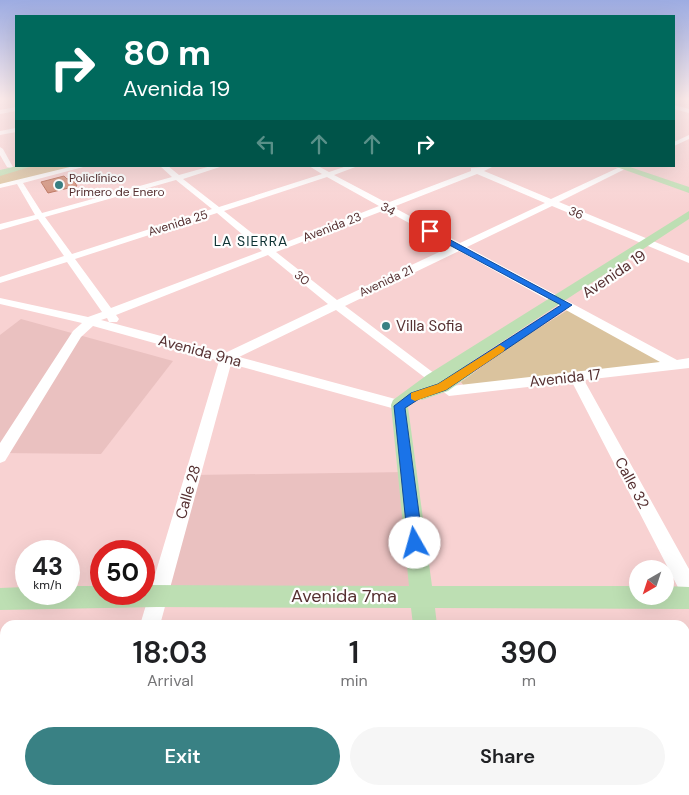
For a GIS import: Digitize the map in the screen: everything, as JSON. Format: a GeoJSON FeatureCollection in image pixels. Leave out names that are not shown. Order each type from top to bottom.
{"type":"FeatureCollection","features":[{"type":"Feature","properties":{"kind":"main road"},"geometry":{"type":"LineString","coordinates":[[0,171],[8,163]]}},
{"type":"Feature","properties":{"kind":"main road"},"geometry":{"type":"LineString","coordinates":[[0,171],[23,167]]}},
{"type":"Feature","properties":{"kind":"main road"},"geometry":{"type":"LineString","coordinates":[[623,167],[689,190]]}},
{"type":"Feature","properties":{"kind":"main road","name":"Avenida 19"},"geometry":{"type":"LineString","coordinates":[[651,244],[689,214]]}},
{"type":"Feature","properties":{"kind":"main road","name":"Avenida 19"},"geometry":{"type":"LineString","coordinates":[[399,406],[438,383],[651,244],[689,223]]}},
{"type":"Feature","properties":{"kind":"main road"},"geometry":{"type":"LineString","coordinates":[[399,406],[424,620]]}},
{"type":"Feature","properties":{"kind":"main road","name":"Avenida 7ma"},"geometry":{"type":"LineString","coordinates":[[0,599],[157,596],[689,598]]}},
{"type":"Feature","properties":{"kind":"street"},"geometry":{"type":"LineString","coordinates":[[675,144],[689,137]]}},
{"type":"Feature","properties":{"kind":"street"},"geometry":{"type":"LineString","coordinates":[[675,139],[689,143]]}},
{"type":"Feature","properties":{"kind":"street"},"geometry":{"type":"LineString","coordinates":[[0,149],[8,163]]}},
{"type":"Feature","properties":{"kind":"street"},"geometry":{"type":"LineString","coordinates":[[0,186],[80,167]]}},
{"type":"Feature","properties":{"kind":"street","name":"30"},"geometry":{"type":"LineString","coordinates":[[164,167],[336,305],[438,383]]}},
{"type":"Feature","properties":{"kind":"street"},"geometry":{"type":"LineString","coordinates":[[0,227],[216,167]]}},
{"type":"Feature","properties":{"kind":"street","name":"34"},"geometry":{"type":"LineString","coordinates":[[314,167],[459,247],[682,364]]}},
{"type":"Feature","properties":{"kind":"street","name":"Avenida 25"},"geometry":{"type":"LineString","coordinates":[[0,280],[352,167]]}},
{"type":"Feature","properties":{"kind":"street","name":"36"},"geometry":{"type":"LineString","coordinates":[[466,167],[689,260]]}},
{"type":"Feature","properties":{"kind":"street","name":"Avenida 23"},"geometry":{"type":"LineString","coordinates":[[106,310],[269,251],[489,167]]}},
{"type":"Feature","properties":{"kind":"street","name":"Avenida 21"},"geometry":{"type":"LineString","coordinates":[[226,358],[552,203],[623,167]]}},
{"type":"Feature","properties":{"kind":"street"},"geometry":{"type":"LineString","coordinates":[[18,182],[68,258],[120,329]]}},
{"type":"Feature","properties":{"kind":"street","name":"Avenida 9na"},"geometry":{"type":"LineString","coordinates":[[0,301],[90,321],[399,406]]}},
{"type":"Feature","properties":{"kind":"street"},"geometry":{"type":"LineString","coordinates":[[0,456],[77,334],[90,321],[106,310]]}},
{"type":"Feature","properties":{"kind":"street","name":"Calle 28"},"geometry":{"type":"LineString","coordinates":[[151,620],[226,358]]}},
{"type":"Feature","properties":{"kind":"street","name":"Avenida 17"},"geometry":{"type":"LineString","coordinates":[[438,383],[450,391],[682,364]]}},
{"type":"Feature","properties":{"kind":"street","name":"Calle 32"},"geometry":{"type":"LineString","coordinates":[[576,377],[689,588]]}},
{"type":"Feature","properties":{"kind":"shaded area"},"geometry":{"type":"Polygon","coordinates":[[[25,167],[80,167],[0,186],[0,173],[25,167]]]}},
{"type":"Feature","properties":{"kind":"shaded area"},"geometry":{"type":"Polygon","coordinates":[[[571,308],[667,362],[464,386],[461,382],[510,346],[571,308]]]}},
{"type":"Feature","properties":{"kind":"shaded area"},"geometry":{"type":"Polygon","coordinates":[[[21,319],[173,361],[101,454],[0,453],[0,335],[21,319]]]}},
{"type":"Feature","properties":{"kind":"shaded area"},"geometry":{"type":"Polygon","coordinates":[[[407,472],[422,596],[157,596],[193,475],[407,472]]]}},
{"type":"Feature","properties":{"kind":"building","name":"Policlínico Primero de Enero"},"geometry":{"type":"Polygon","coordinates":[[[64,176],[67,179],[72,178],[77,186],[48,193],[41,182],[64,176]]]}},
{"type":"Feature","properties":{"kind":"slow traffic"},"geometry":{"type":"LineString","coordinates":[[415,396],[442,387],[500,348]]}},
{"type":"Feature","properties":{"kind":"place","name":"Policlínico Primero de Enero"},"geometry":{"type":"Point","coordinates":[59,185]}},
{"type":"Feature","properties":{"kind":"place","name":"Villa Sofia"},"geometry":{"type":"Point","coordinates":[386,326]}},
{"type":"Feature","properties":{"kind":"district","name":"LA SIERRA"},"geometry":{"type":"Point","coordinates":[251,241]}},
{"type":"Feature","properties":{"kind":"route"},"geometry":{"type":"LineString","coordinates":[[415,543],[399,406],[415,396],[442,387],[568,305],[430,231]]}}]}
